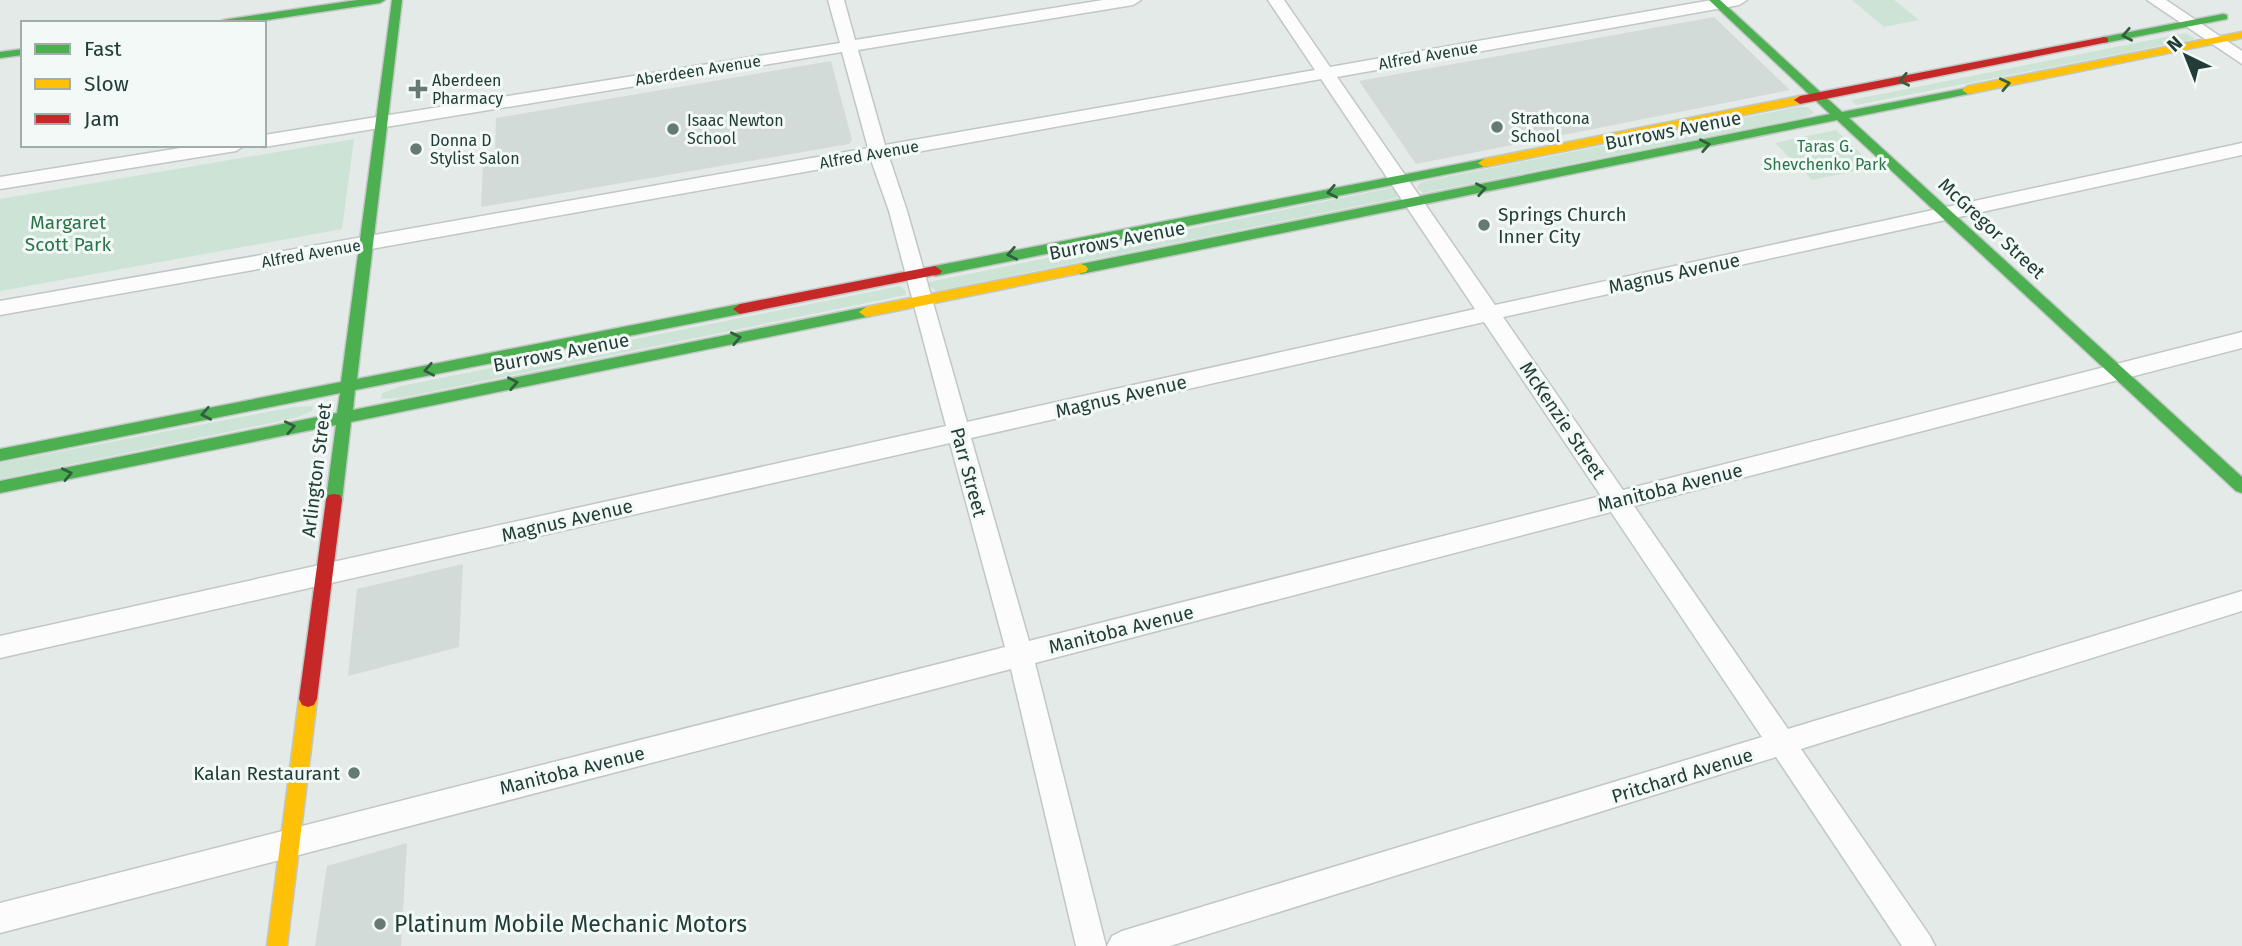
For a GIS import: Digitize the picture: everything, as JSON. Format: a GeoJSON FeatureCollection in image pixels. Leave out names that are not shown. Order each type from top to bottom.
{"type":"FeatureCollection","features":[{"type":"Feature","properties":{"kind":"street"},"geometry":{"type":"LineString","coordinates":[[237,21],[380,0]]}},
{"type":"Feature","properties":{"kind":"street","name":"Arlington Street"},"geometry":{"type":"LineString","coordinates":[[277,946],[397,0]]}},
{"type":"Feature","properties":{"kind":"street","name":"Parr Street"},"geometry":{"type":"LineString","coordinates":[[836,0],[1020,655],[1091,946]]}},
{"type":"Feature","properties":{"kind":"street","name":"Aberdeen Avenue"},"geometry":{"type":"LineString","coordinates":[[266,141],[1133,0]]}},
{"type":"Feature","properties":{"kind":"street","name":"McKenzie Street"},"geometry":{"type":"LineString","coordinates":[[1276,0],[1920,946]]}},
{"type":"Feature","properties":{"kind":"street","name":"Alfred Avenue"},"geometry":{"type":"LineString","coordinates":[[0,308],[1739,0]]}},
{"type":"Feature","properties":{"kind":"street"},"geometry":{"type":"LineString","coordinates":[[2155,0],[2242,59]]}},
{"type":"Feature","properties":{"kind":"street","name":"McGregor Street"},"geometry":{"type":"LineString","coordinates":[[1716,2],[2242,487]]}},
{"type":"Feature","properties":{"kind":"street","name":"Burrows Avenue"},"geometry":{"type":"LineString","coordinates":[[0,455],[2242,14]]}},
{"type":"Feature","properties":{"kind":"street","name":"Burrows Avenue"},"geometry":{"type":"LineString","coordinates":[[0,487],[1842,118],[2242,35]]}},
{"type":"Feature","properties":{"kind":"street"},"geometry":{"type":"LineString","coordinates":[[0,55],[21,52]]}},
{"type":"Feature","properties":{"kind":"street"},"geometry":{"type":"LineString","coordinates":[[0,183],[224,147]]}},
{"type":"Feature","properties":{"kind":"street","name":"Magnus Avenue"},"geometry":{"type":"LineString","coordinates":[[0,647],[1490,313],[2242,149]]}},
{"type":"Feature","properties":{"kind":"street","name":"Manitoba Avenue"},"geometry":{"type":"LineString","coordinates":[[0,918],[2242,340]]}},
{"type":"Feature","properties":{"kind":"street","name":"Pritchard Avenue"},"geometry":{"type":"LineString","coordinates":[[1122,946],[2242,601]]}},
{"type":"Feature","properties":{"kind":"shaded area","name":"Strathcona School"},"geometry":{"type":"Polygon","coordinates":[[[1714,17],[1790,90],[1416,164],[1359,81],[1714,17]]]}},
{"type":"Feature","properties":{"kind":"shaded area","name":"Isaac Newton School"},"geometry":{"type":"Polygon","coordinates":[[[831,61],[852,140],[849,144],[481,207],[483,166],[495,163],[496,118],[831,61]]]}},
{"type":"Feature","properties":{"kind":"shaded area"},"geometry":{"type":"Polygon","coordinates":[[[463,564],[459,647],[348,676],[357,589],[463,564]]]}},
{"type":"Feature","properties":{"kind":"shaded area"},"geometry":{"type":"Polygon","coordinates":[[[407,843],[401,946],[315,946],[327,866],[407,843]]]}},
{"type":"Feature","properties":{"kind":"green space"},"geometry":{"type":"Polygon","coordinates":[[[1852,0],[1894,0],[1919,20],[1884,27],[1852,0]]]}},
{"type":"Feature","properties":{"kind":"green space"},"geometry":{"type":"Polygon","coordinates":[[[2186,33],[2195,39],[1856,105],[1851,100],[2186,33]]]}},
{"type":"Feature","properties":{"kind":"green space"},"geometry":{"type":"Polygon","coordinates":[[[1808,107],[1814,113],[1806,117],[1423,193],[1417,188],[1421,182],[1808,107]]]}},
{"type":"Feature","properties":{"kind":"green space","name":"Taras G. Shevchenko Park"},"geometry":{"type":"Polygon","coordinates":[[[1836,130],[1875,167],[1812,180],[1775,143],[1836,130]]]}},
{"type":"Feature","properties":{"kind":"green space","name":"Margaret Scott Park"},"geometry":{"type":"Polygon","coordinates":[[[354,139],[342,229],[0,291],[0,199],[354,139]]]}},
{"type":"Feature","properties":{"kind":"green space"},"geometry":{"type":"Polygon","coordinates":[[[1391,188],[1398,192],[1397,198],[936,291],[928,285],[929,282],[1391,188]]]}},
{"type":"Feature","properties":{"kind":"green space"},"geometry":{"type":"Polygon","coordinates":[[[900,286],[906,291],[906,295],[400,398],[381,399],[382,393],[401,386],[900,286]]]}},
{"type":"Feature","properties":{"kind":"green space"},"geometry":{"type":"Polygon","coordinates":[[[313,406],[312,411],[295,418],[0,479],[0,463],[294,407],[313,406]]]}},
{"type":"Feature","properties":{"kind":"traffic: fast"},"geometry":{"type":"LineString","coordinates":[[237,21],[380,0]]}},
{"type":"Feature","properties":{"kind":"traffic: fast"},"geometry":{"type":"LineString","coordinates":[[334,500],[397,0]]}},
{"type":"Feature","properties":{"kind":"traffic: fast"},"geometry":{"type":"LineString","coordinates":[[1714,0],[2242,487]]}},
{"type":"Feature","properties":{"kind":"traffic: fast"},"geometry":{"type":"LineString","coordinates":[[2104,40],[2223,17]]}},
{"type":"Feature","properties":{"kind":"traffic: fast"},"geometry":{"type":"LineString","coordinates":[[0,55],[21,52]]}},
{"type":"Feature","properties":{"kind":"traffic: fast"},"geometry":{"type":"LineString","coordinates":[[1081,269],[1968,90]]}},
{"type":"Feature","properties":{"kind":"traffic: fast"},"geometry":{"type":"LineString","coordinates":[[935,271],[1484,163]]}},
{"type":"Feature","properties":{"kind":"traffic: fast"},"geometry":{"type":"LineString","coordinates":[[0,455],[740,309]]}},
{"type":"Feature","properties":{"kind":"traffic: fast"},"geometry":{"type":"LineString","coordinates":[[0,487],[866,312]]}},
{"type":"Feature","properties":{"kind":"traffic: slow"},"geometry":{"type":"LineString","coordinates":[[1968,90],[2242,35]]}},
{"type":"Feature","properties":{"kind":"traffic: slow"},"geometry":{"type":"LineString","coordinates":[[1484,163],[1800,100]]}},
{"type":"Feature","properties":{"kind":"traffic: slow"},"geometry":{"type":"LineString","coordinates":[[866,312],[1081,269]]}},
{"type":"Feature","properties":{"kind":"traffic: slow"},"geometry":{"type":"LineString","coordinates":[[277,946],[308,699]]}},
{"type":"Feature","properties":{"kind":"traffic: jam"},"geometry":{"type":"LineString","coordinates":[[1800,100],[2104,40]]}},
{"type":"Feature","properties":{"kind":"traffic: jam"},"geometry":{"type":"LineString","coordinates":[[740,309],[935,271]]}},
{"type":"Feature","properties":{"kind":"traffic: jam"},"geometry":{"type":"LineString","coordinates":[[308,699],[334,500]]}},
{"type":"Feature","properties":{"kind":"place","name":"Aberdeen Pharmacy"},"geometry":{"type":"Point","coordinates":[418,89]}},
{"type":"Feature","properties":{"kind":"place","name":"Strathcona School"},"geometry":{"type":"Point","coordinates":[1497,127]}},
{"type":"Feature","properties":{"kind":"place","name":"Isaac Newton School"},"geometry":{"type":"Point","coordinates":[673,129]}},
{"type":"Feature","properties":{"kind":"place","name":"Donna D Stylist Salon"},"geometry":{"type":"Point","coordinates":[416,149]}},
{"type":"Feature","properties":{"kind":"place","name":"Springs Church Inner City"},"geometry":{"type":"Point","coordinates":[1484,225]}},
{"type":"Feature","properties":{"kind":"place","name":"Kalan Restaurant"},"geometry":{"type":"Point","coordinates":[354,773]}},
{"type":"Feature","properties":{"kind":"place","name":"Platinum Mobile Mechanic Motors"},"geometry":{"type":"Point","coordinates":[380,924]}}]}
